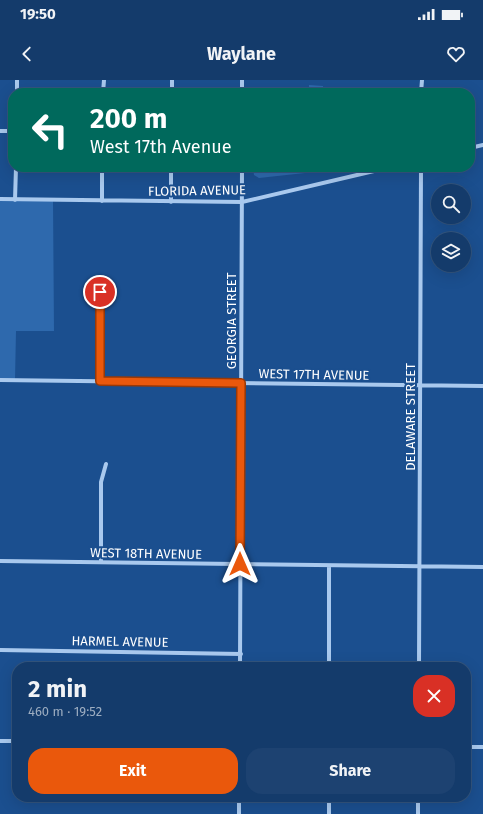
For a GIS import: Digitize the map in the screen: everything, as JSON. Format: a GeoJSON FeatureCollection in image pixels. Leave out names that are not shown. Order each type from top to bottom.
{"type":"FeatureCollection","features":[{"type":"Feature","properties":{"kind":"street"},"geometry":{"type":"LineString","coordinates":[[16,172],[16,200]]}},
{"type":"Feature","properties":{"kind":"street"},"geometry":{"type":"LineString","coordinates":[[102,172],[102,201]]}},
{"type":"Feature","properties":{"kind":"street"},"geometry":{"type":"LineString","coordinates":[[171,202],[172,172]]}},
{"type":"Feature","properties":{"kind":"street","name":"GEORGIA STREET"},"geometry":{"type":"LineString","coordinates":[[240,662],[242,172]]}},
{"type":"Feature","properties":{"kind":"street","name":"FLORIDA AVENUE"},"geometry":{"type":"LineString","coordinates":[[0,199],[242,202],[370,172]]}},
{"type":"Feature","properties":{"kind":"street","name":"DELAWARE STREET"},"geometry":{"type":"LineString","coordinates":[[419,662],[421,172]]}},
{"type":"Feature","properties":{"kind":"street"},"geometry":{"type":"LineString","coordinates":[[100,292],[100,381]]}},
{"type":"Feature","properties":{"kind":"street","name":"WEST 17TH AVENUE"},"geometry":{"type":"LineString","coordinates":[[0,380],[483,386]]}},
{"type":"Feature","properties":{"kind":"street"},"geometry":{"type":"LineString","coordinates":[[101,562],[101,482],[106,464]]}},
{"type":"Feature","properties":{"kind":"street","name":"WEST 18TH AVENUE"},"geometry":{"type":"LineString","coordinates":[[0,561],[483,567]]}},
{"type":"Feature","properties":{"kind":"street"},"geometry":{"type":"LineString","coordinates":[[329,566],[329,662]]}},
{"type":"Feature","properties":{"kind":"street","name":"HARMEL AVENUE"},"geometry":{"type":"LineString","coordinates":[[0,650],[240,654]]}},
{"type":"Feature","properties":{"kind":"street"},"geometry":{"type":"LineString","coordinates":[[0,741],[12,741]]}},
{"type":"Feature","properties":{"kind":"street"},"geometry":{"type":"LineString","coordinates":[[471,747],[483,747]]}},
{"type":"Feature","properties":{"kind":"street"},"geometry":{"type":"LineString","coordinates":[[239,802],[239,814]]}},
{"type":"Feature","properties":{"kind":"street"},"geometry":{"type":"LineString","coordinates":[[328,802],[328,814]]}},
{"type":"Feature","properties":{"kind":"street"},"geometry":{"type":"LineString","coordinates":[[418,802],[418,814]]}},
{"type":"Feature","properties":{"kind":"shaded area"},"geometry":{"type":"Polygon","coordinates":[[[309,85],[323,86],[323,88],[309,88],[309,85]]]}},
{"type":"Feature","properties":{"kind":"shaded area"},"geometry":{"type":"Polygon","coordinates":[[[254,172],[305,172],[259,178],[254,175],[254,172]]]}},
{"type":"Feature","properties":{"kind":"shaded area"},"geometry":{"type":"Polygon","coordinates":[[[0,200],[53,200],[54,331],[16,331],[15,380],[0,380],[0,200]]]}},
{"type":"Feature","properties":{"kind":"route"},"geometry":{"type":"LineString","coordinates":[[100,292],[100,381],[241,383],[240,564]]}}]}
